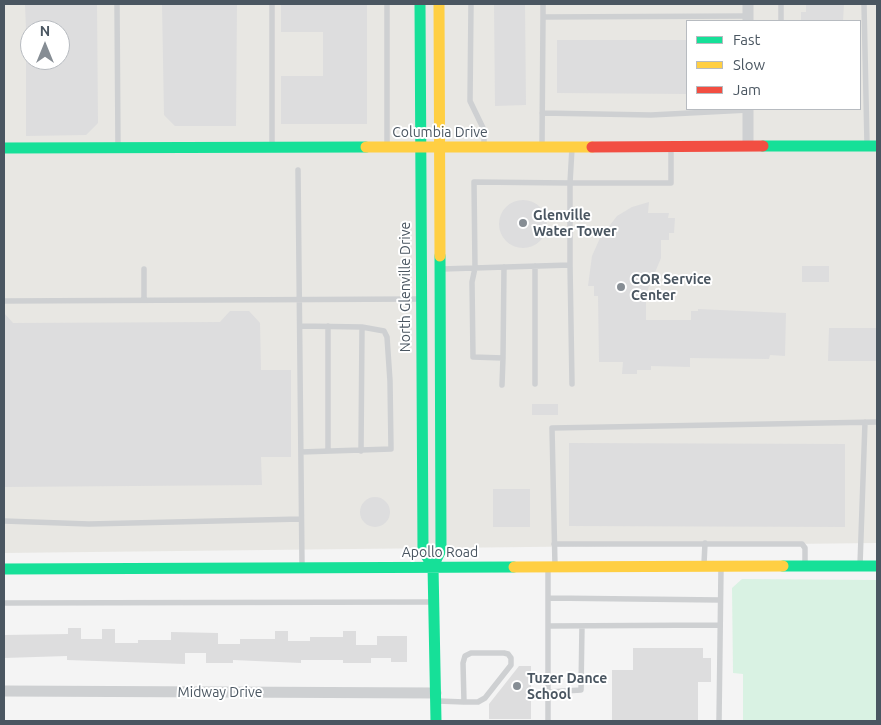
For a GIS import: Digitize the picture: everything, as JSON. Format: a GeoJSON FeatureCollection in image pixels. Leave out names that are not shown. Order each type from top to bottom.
{"type":"FeatureCollection","features":[{"type":"Feature","properties":{"kind":"street","name":"North Glenville Drive"},"geometry":{"type":"LineString","coordinates":[[420,4],[419,147],[423,551],[433,566]]}},
{"type":"Feature","properties":{"kind":"street","name":"North Glenville Drive"},"geometry":{"type":"LineString","coordinates":[[436,721],[433,566],[441,550],[438,4]]}},
{"type":"Feature","properties":{"kind":"street"},"geometry":{"type":"LineString","coordinates":[[748,4],[748,19]]}},
{"type":"Feature","properties":{"kind":"street"},"geometry":{"type":"LineString","coordinates":[[748,110],[748,145]]}},
{"type":"Feature","properties":{"kind":"street","name":"Columbia Drive"},"geometry":{"type":"LineString","coordinates":[[4,148],[872,146]]}},
{"type":"Feature","properties":{"kind":"street"},"geometry":{"type":"LineString","coordinates":[[421,386],[441,385]]}},
{"type":"Feature","properties":{"kind":"street","name":"Apollo Road"},"geometry":{"type":"LineString","coordinates":[[4,570],[433,566],[877,566]]}},
{"type":"Feature","properties":{"kind":"street","name":"Midway Drive"},"geometry":{"type":"LineString","coordinates":[[4,691],[436,697]]}},
{"type":"Feature","properties":{"kind":"lane"},"geometry":{"type":"LineString","coordinates":[[117,4],[118,148]]}},
{"type":"Feature","properties":{"kind":"lane"},"geometry":{"type":"LineString","coordinates":[[272,4],[272,148]]}},
{"type":"Feature","properties":{"kind":"lane"},"geometry":{"type":"LineString","coordinates":[[387,4],[387,147]]}},
{"type":"Feature","properties":{"kind":"lane"},"geometry":{"type":"LineString","coordinates":[[471,4],[470,101],[484,130],[484,146]]}},
{"type":"Feature","properties":{"kind":"lane"},"geometry":{"type":"LineString","coordinates":[[542,146],[543,4]]}},
{"type":"Feature","properties":{"kind":"lane"},"geometry":{"type":"LineString","coordinates":[[781,4],[781,20]]}},
{"type":"Feature","properties":{"kind":"lane"},"geometry":{"type":"LineString","coordinates":[[864,4],[872,146]]}},
{"type":"Feature","properties":{"kind":"lane"},"geometry":{"type":"LineString","coordinates":[[543,17],[748,19]]}},
{"type":"Feature","properties":{"kind":"lane"},"geometry":{"type":"LineString","coordinates":[[542,113],[651,115],[715,110]]}},
{"type":"Feature","properties":{"kind":"lane"},"geometry":{"type":"LineString","coordinates":[[572,146],[570,183],[572,384]]}},
{"type":"Feature","properties":{"kind":"lane"},"geometry":{"type":"LineString","coordinates":[[503,358],[472,357],[472,282],[475,268],[474,182],[671,183],[671,146]]}},
{"type":"Feature","properties":{"kind":"lane"},"geometry":{"type":"LineString","coordinates":[[298,170],[302,568]]}},
{"type":"Feature","properties":{"kind":"lane"},"geometry":{"type":"LineString","coordinates":[[440,269],[570,265]]}},
{"type":"Feature","properties":{"kind":"lane"},"geometry":{"type":"LineString","coordinates":[[535,266],[535,384]]}},
{"type":"Feature","properties":{"kind":"lane"},"geometry":{"type":"LineString","coordinates":[[502,385],[504,267]]}},
{"type":"Feature","properties":{"kind":"lane"},"geometry":{"type":"LineString","coordinates":[[144,269],[144,300]]}},
{"type":"Feature","properties":{"kind":"lane"},"geometry":{"type":"LineString","coordinates":[[4,301],[420,299]]}},
{"type":"Feature","properties":{"kind":"lane"},"geometry":{"type":"LineString","coordinates":[[300,326],[362,327],[384,331],[387,337],[391,449],[301,452]]}},
{"type":"Feature","properties":{"kind":"lane"},"geometry":{"type":"LineString","coordinates":[[328,326],[328,451]]}},
{"type":"Feature","properties":{"kind":"lane"},"geometry":{"type":"LineString","coordinates":[[361,451],[362,327]]}},
{"type":"Feature","properties":{"kind":"lane"},"geometry":{"type":"LineString","coordinates":[[860,566],[865,422]]}},
{"type":"Feature","properties":{"kind":"lane"},"geometry":{"type":"LineString","coordinates":[[548,721],[548,598],[554,544],[552,428],[877,422]]}},
{"type":"Feature","properties":{"kind":"lane"},"geometry":{"type":"LineString","coordinates":[[4,521],[89,524],[301,519]]}},
{"type":"Feature","properties":{"kind":"lane"},"geometry":{"type":"LineString","coordinates":[[554,544],[802,544],[805,548],[805,566]]}},
{"type":"Feature","properties":{"kind":"lane"},"geometry":{"type":"LineString","coordinates":[[704,566],[705,544]]}},
{"type":"Feature","properties":{"kind":"lane"},"geometry":{"type":"LineString","coordinates":[[719,721],[721,566]]}},
{"type":"Feature","properties":{"kind":"lane"},"geometry":{"type":"LineString","coordinates":[[548,598],[720,600]]}},
{"type":"Feature","properties":{"kind":"lane"},"geometry":{"type":"LineString","coordinates":[[4,603],[434,602]]}},
{"type":"Feature","properties":{"kind":"lane"},"geometry":{"type":"LineString","coordinates":[[548,626],[720,625]]}},
{"type":"Feature","properties":{"kind":"lane"},"geometry":{"type":"LineString","coordinates":[[548,692],[581,690],[582,626]]}},
{"type":"Feature","properties":{"kind":"lane"},"geometry":{"type":"LineString","coordinates":[[436,697],[464,702],[478,702],[485,698],[511,665],[511,656],[504,652],[471,653],[465,656],[464,702]]}},
{"type":"Feature","properties":{"kind":"shaded area"},"geometry":{"type":"Polygon","coordinates":[[[4,4],[877,4],[877,543],[4,553],[4,4]]]}},
{"type":"Feature","properties":{"kind":"green space"},"geometry":{"type":"Polygon","coordinates":[[[742,579],[877,580],[877,721],[743,721],[743,674],[733,673],[732,588],[742,579]]]}},
{"type":"Feature","properties":{"kind":"building"},"geometry":{"type":"Polygon","coordinates":[[[25,4],[97,4],[98,123],[86,135],[26,136],[26,70],[70,70],[70,20],[26,20],[25,4]]]}},
{"type":"Feature","properties":{"kind":"building"},"geometry":{"type":"Polygon","coordinates":[[[162,4],[237,4],[236,126],[175,126],[164,115],[162,4]]]}},
{"type":"Feature","properties":{"kind":"building"},"geometry":{"type":"Polygon","coordinates":[[[281,4],[367,4],[367,124],[281,124],[281,76],[323,76],[323,32],[281,32],[281,4]]]}},
{"type":"Feature","properties":{"kind":"building"},"geometry":{"type":"Polygon","coordinates":[[[494,4],[525,4],[526,105],[495,106],[494,4]]]}},
{"type":"Feature","properties":{"kind":"building"},"geometry":{"type":"Polygon","coordinates":[[[806,4],[844,4],[843,20],[801,20],[801,12],[806,12],[806,4]]]}},
{"type":"Feature","properties":{"kind":"building"},"geometry":{"type":"Polygon","coordinates":[[[557,40],[686,40],[686,94],[557,93],[557,40]]]}},
{"type":"Feature","properties":{"kind":"building","name":"Glenville Water Tower"},"geometry":{"type":"Polygon","coordinates":[[[523,200],[532,202],[540,207],[545,215],[547,224],[545,233],[540,241],[532,246],[523,248],[514,246],[506,241],[501,233],[499,224],[501,215],[506,207],[514,202],[523,200]]]}},
{"type":"Feature","properties":{"kind":"building","name":"COR Service Center"},"geometry":{"type":"Polygon","coordinates":[[[649,202],[648,213],[669,213],[668,218],[675,218],[674,233],[669,233],[669,240],[661,240],[661,258],[646,294],[646,320],[691,320],[691,311],[698,311],[698,309],[786,313],[785,356],[770,355],[769,359],[690,358],[690,367],[651,366],[651,370],[637,370],[637,374],[622,374],[623,362],[599,362],[598,296],[594,296],[594,286],[588,286],[592,256],[600,238],[617,216],[632,207],[649,202]]]}},
{"type":"Feature","properties":{"kind":"building"},"geometry":{"type":"Polygon","coordinates":[[[802,266],[829,266],[829,282],[802,282],[802,266]]]}},
{"type":"Feature","properties":{"kind":"building"},"geometry":{"type":"Polygon","coordinates":[[[230,311],[249,311],[260,323],[261,370],[291,370],[291,457],[261,457],[262,485],[4,487],[4,313],[13,323],[220,322],[230,311]]]}},
{"type":"Feature","properties":{"kind":"building"},"geometry":{"type":"Polygon","coordinates":[[[829,328],[876,328],[876,361],[828,361],[829,328]]]}},
{"type":"Feature","properties":{"kind":"building"},"geometry":{"type":"Polygon","coordinates":[[[532,404],[558,404],[558,415],[532,415],[532,404]]]}},
{"type":"Feature","properties":{"kind":"building"},"geometry":{"type":"Polygon","coordinates":[[[569,443],[845,444],[845,527],[569,526],[569,443]]]}},
{"type":"Feature","properties":{"kind":"building"},"geometry":{"type":"Polygon","coordinates":[[[493,489],[530,489],[530,527],[493,527],[493,489]]]}},
{"type":"Feature","properties":{"kind":"building"},"geometry":{"type":"Polygon","coordinates":[[[375,497],[381,498],[389,506],[389,518],[381,526],[375,527],[369,526],[361,518],[360,512],[361,506],[369,498],[375,497]]]}},
{"type":"Feature","properties":{"kind":"building"},"geometry":{"type":"Polygon","coordinates":[[[68,628],[81,628],[81,639],[102,639],[102,629],[115,629],[115,643],[138,643],[138,640],[171,640],[171,632],[218,633],[218,644],[240,644],[240,639],[275,639],[275,631],[288,631],[288,641],[310,641],[310,637],[343,637],[343,631],[356,631],[356,645],[377,645],[377,636],[407,636],[407,662],[391,662],[391,658],[371,658],[371,663],[343,663],[343,660],[301,660],[301,663],[233,660],[233,663],[206,663],[206,653],[185,653],[185,664],[67,660],[67,656],[4,658],[4,635],[68,634],[68,628]]]}},
{"type":"Feature","properties":{"kind":"building"},"geometry":{"type":"Polygon","coordinates":[[[633,648],[703,648],[703,658],[711,658],[711,682],[698,682],[698,721],[612,721],[612,670],[633,670],[633,648]]]}},
{"type":"Feature","properties":{"kind":"building","name":"Tuzer Dance School"},"geometry":{"type":"Polygon","coordinates":[[[519,666],[531,666],[531,719],[489,719],[489,704],[519,666]]]}},
{"type":"Feature","properties":{"kind":"traffic: fast"},"geometry":{"type":"LineString","coordinates":[[420,4],[423,551],[433,566]]}},
{"type":"Feature","properties":{"kind":"traffic: fast"},"geometry":{"type":"LineString","coordinates":[[763,146],[877,146]]}},
{"type":"Feature","properties":{"kind":"traffic: fast"},"geometry":{"type":"LineString","coordinates":[[4,148],[366,147]]}},
{"type":"Feature","properties":{"kind":"traffic: fast"},"geometry":{"type":"LineString","coordinates":[[436,721],[433,566],[441,550],[440,256]]}},
{"type":"Feature","properties":{"kind":"traffic: fast"},"geometry":{"type":"LineString","coordinates":[[783,566],[877,566]]}},
{"type":"Feature","properties":{"kind":"traffic: fast"},"geometry":{"type":"LineString","coordinates":[[4,569],[514,567]]}},
{"type":"Feature","properties":{"kind":"traffic: slow"},"geometry":{"type":"LineString","coordinates":[[439,4],[440,256]]}},
{"type":"Feature","properties":{"kind":"traffic: slow"},"geometry":{"type":"LineString","coordinates":[[366,147],[592,147]]}},
{"type":"Feature","properties":{"kind":"traffic: slow"},"geometry":{"type":"LineString","coordinates":[[514,567],[783,566]]}},
{"type":"Feature","properties":{"kind":"traffic: jam"},"geometry":{"type":"LineString","coordinates":[[592,147],[763,146]]}},
{"type":"Feature","properties":{"kind":"place","name":"Glenville Water Tower"},"geometry":{"type":"Point","coordinates":[523,223]}},
{"type":"Feature","properties":{"kind":"place","name":"COR Service Center"},"geometry":{"type":"Point","coordinates":[621,287]}},
{"type":"Feature","properties":{"kind":"place","name":"Tuzer Dance School"},"geometry":{"type":"Point","coordinates":[517,686]}}]}
